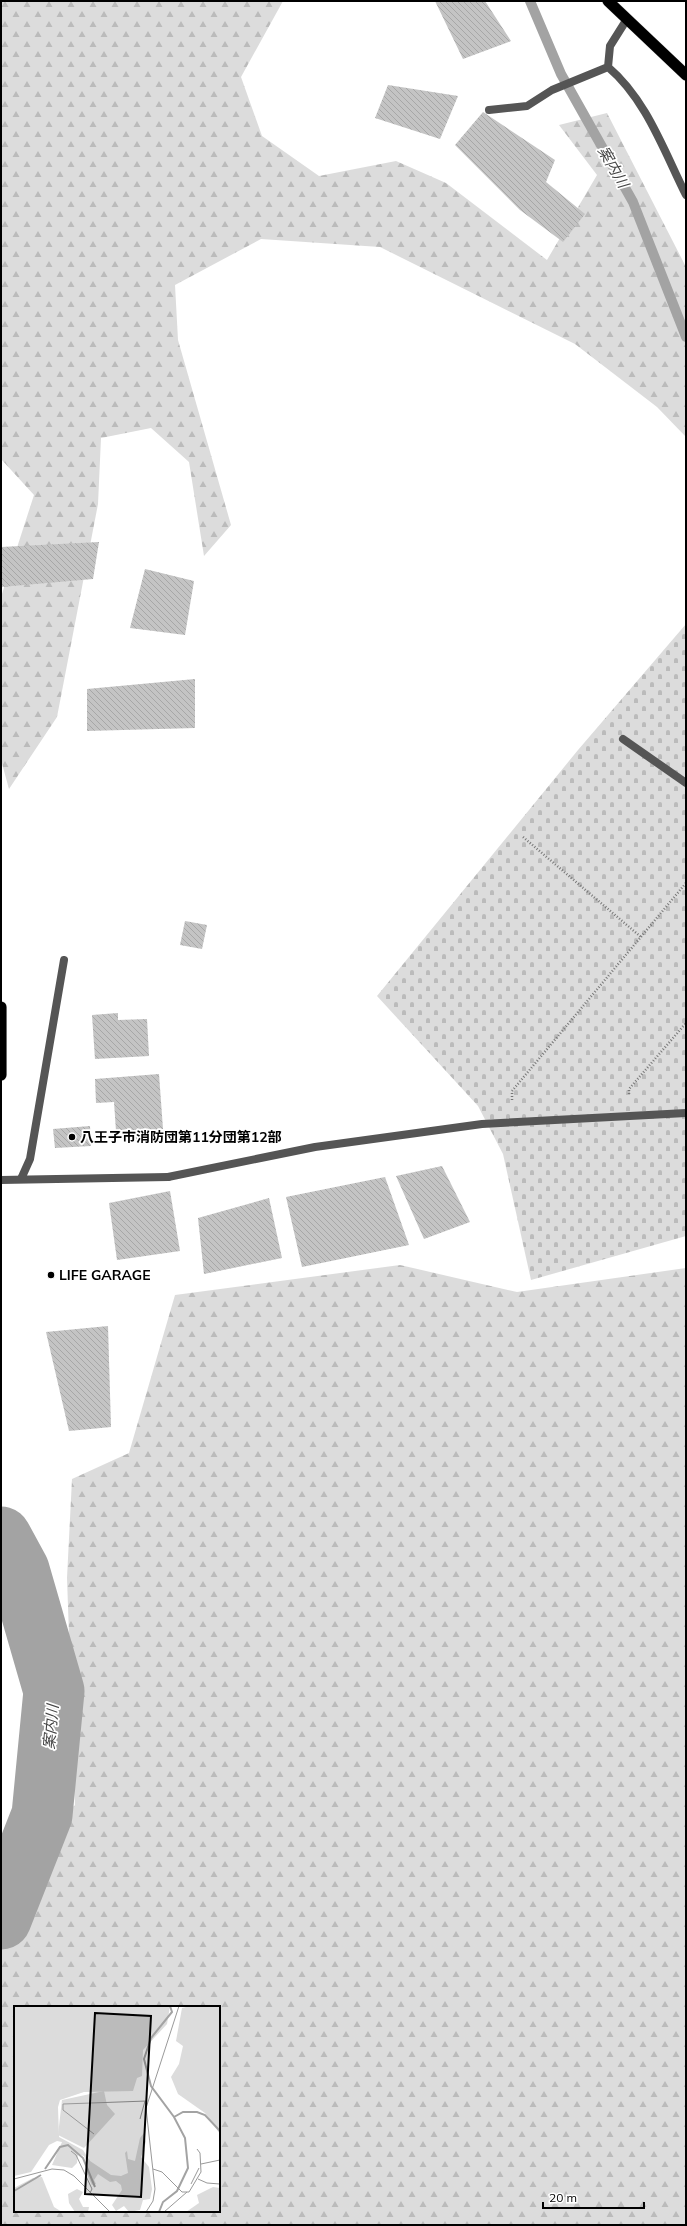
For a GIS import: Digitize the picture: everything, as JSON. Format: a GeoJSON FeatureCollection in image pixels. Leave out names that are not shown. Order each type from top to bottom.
{"type":"FeatureCollection","features":[{"type":"Feature","properties":{"kind":"highway"},"geometry":{"type":"LineString","coordinates":[[608,1],[686,75]]}},
{"type":"Feature","properties":{"kind":"highway"},"geometry":{"type":"LineString","coordinates":[[1,1007],[1,1075]]}},
{"type":"Feature","properties":{"kind":"street"},"geometry":{"type":"LineString","coordinates":[[608,67],[610,46],[627,19]]}},
{"type":"Feature","properties":{"kind":"street"},"geometry":{"type":"LineString","coordinates":[[490,110],[527,106],[552,90],[589,73],[608,67]]}},
{"type":"Feature","properties":{"kind":"street"},"geometry":{"type":"LineString","coordinates":[[608,67],[624,80],[650,122],[686,195]]}},
{"type":"Feature","properties":{"kind":"street"},"geometry":{"type":"LineString","coordinates":[[624,739],[686,783]]}},
{"type":"Feature","properties":{"kind":"street"},"geometry":{"type":"LineString","coordinates":[[21,1179],[30,1159],[64,960]]}},
{"type":"Feature","properties":{"kind":"street"},"geometry":{"type":"LineString","coordinates":[[1,1180],[168,1177],[315,1146],[482,1124],[686,1113]]}},
{"type":"Feature","properties":{"kind":"path"},"geometry":{"type":"LineString","coordinates":[[523,837],[641,937]]}},
{"type":"Feature","properties":{"kind":"path"},"geometry":{"type":"LineString","coordinates":[[511,1122],[512,1091],[686,883]]}},
{"type":"Feature","properties":{"kind":"path"},"geometry":{"type":"LineString","coordinates":[[626,1116],[629,1089],[686,1023]]}},
{"type":"Feature","properties":{"kind":"green space"},"geometry":{"type":"Polygon","coordinates":[[[1,1],[283,1],[241,77],[262,136],[319,176],[396,161],[446,183],[547,260],[597,175],[559,125],[607,113],[686,267],[686,437],[657,407],[575,344],[380,247],[261,239],[175,285],[178,340],[231,525],[204,556],[189,462],[151,428],[101,438],[98,504],[57,717],[9,789],[1,760],[1,597],[34,495],[1,459],[1,1]]]}},
{"type":"Feature","properties":{"kind":"green space"},"geometry":{"type":"Polygon","coordinates":[[[686,624],[686,1236],[531,1280],[503,1154],[478,1106],[377,996],[578,750],[686,624]]]}},
{"type":"Feature","properties":{"kind":"green space"},"geometry":{"type":"Polygon","coordinates":[[[400,1265],[517,1292],[686,1268],[686,2225],[1,2225],[1,1889],[75,1805],[67,1578],[72,1479],[129,1453],[175,1295],[400,1265]]]}},
{"type":"Feature","properties":{"kind":"building"},"geometry":{"type":"Polygon","coordinates":[[[435,1],[485,1],[511,41],[463,59],[435,1]]]}},
{"type":"Feature","properties":{"kind":"building"},"geometry":{"type":"Polygon","coordinates":[[[388,85],[458,96],[440,139],[375,118],[388,85]]]}},
{"type":"Feature","properties":{"kind":"building"},"geometry":{"type":"Polygon","coordinates":[[[483,112],[555,160],[546,182],[585,214],[563,242],[520,210],[455,145],[483,112]]]}},
{"type":"Feature","properties":{"kind":"building"},"geometry":{"type":"Polygon","coordinates":[[[99,542],[93,579],[1,587],[1,547],[99,542]]]}},
{"type":"Feature","properties":{"kind":"building"},"geometry":{"type":"Polygon","coordinates":[[[145,569],[194,581],[185,635],[130,628],[145,569]]]}},
{"type":"Feature","properties":{"kind":"building"},"geometry":{"type":"Polygon","coordinates":[[[195,679],[195,728],[87,731],[87,689],[195,679]]]}},
{"type":"Feature","properties":{"kind":"building"},"geometry":{"type":"Polygon","coordinates":[[[185,921],[207,925],[202,949],[180,945],[185,921]]]}},
{"type":"Feature","properties":{"kind":"building"},"geometry":{"type":"Polygon","coordinates":[[[118,1013],[118,1020],[147,1019],[149,1056],[95,1059],[92,1015],[118,1013]]]}},
{"type":"Feature","properties":{"kind":"building"},"geometry":{"type":"Polygon","coordinates":[[[159,1074],[163,1129],[152,1130],[153,1140],[128,1142],[127,1129],[116,1131],[114,1102],[96,1103],[95,1079],[159,1074]]]}},
{"type":"Feature","properties":{"kind":"building","name":"八王子市消防団第11分団第12部"},"geometry":{"type":"Polygon","coordinates":[[[90,1126],[91,1146],[55,1148],[53,1129],[90,1126]]]}},
{"type":"Feature","properties":{"kind":"building"},"geometry":{"type":"Polygon","coordinates":[[[442,1166],[470,1222],[424,1239],[396,1176],[442,1166]]]}},
{"type":"Feature","properties":{"kind":"building"},"geometry":{"type":"Polygon","coordinates":[[[385,1177],[409,1245],[302,1267],[286,1197],[385,1177]]]}},
{"type":"Feature","properties":{"kind":"building"},"geometry":{"type":"Polygon","coordinates":[[[170,1191],[180,1251],[117,1260],[109,1203],[170,1191]]]}},
{"type":"Feature","properties":{"kind":"building"},"geometry":{"type":"Polygon","coordinates":[[[269,1198],[282,1258],[204,1274],[198,1218],[269,1198]]]}},
{"type":"Feature","properties":{"kind":"building"},"geometry":{"type":"Polygon","coordinates":[[[108,1326],[111,1427],[69,1431],[46,1332],[108,1326]]]}},
{"type":"Feature","properties":{"kind":"waterway","name":"案内川"},"geometry":{"type":"LineString","coordinates":[[530,1],[561,74],[633,202],[686,337]]}},
{"type":"Feature","properties":{"kind":"waterway","name":"案内川"},"geometry":{"type":"LineString","coordinates":[[1,1537],[19,1570],[54,1691],[42,1815],[1,1919]]}},
{"type":"Feature","properties":{"kind":"place","name":"八王子市消防団第11分団第12部"},"geometry":{"type":"Point","coordinates":[72,1137]}},
{"type":"Feature","properties":{"kind":"place","name":"LIFE GARAGE"},"geometry":{"type":"Point","coordinates":[51,1275]}}]}
